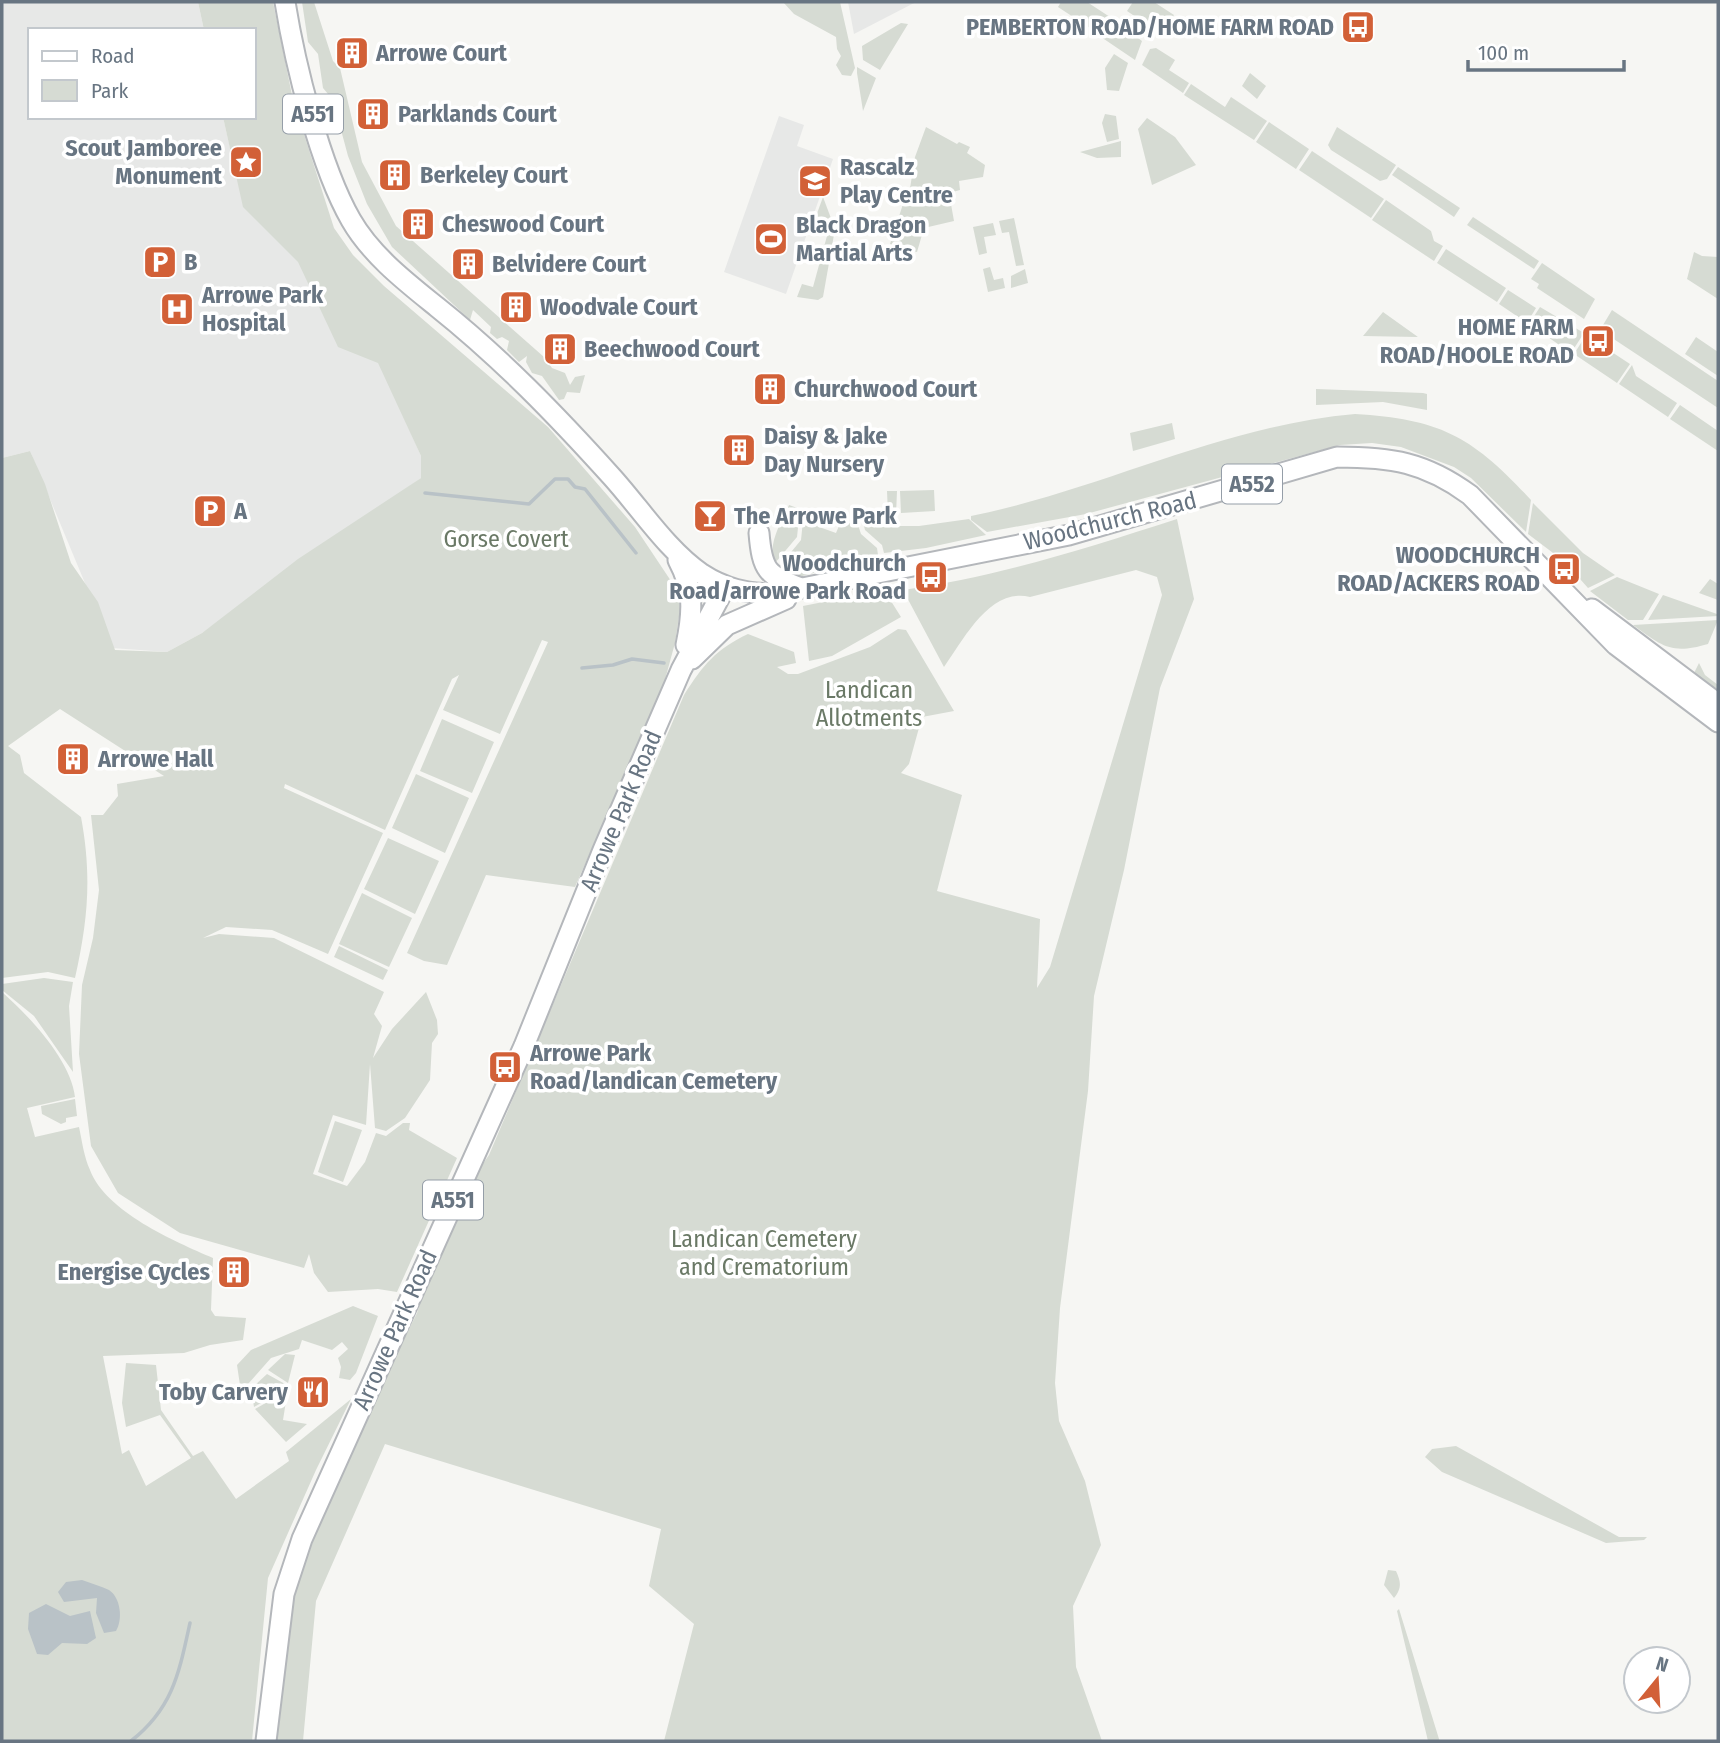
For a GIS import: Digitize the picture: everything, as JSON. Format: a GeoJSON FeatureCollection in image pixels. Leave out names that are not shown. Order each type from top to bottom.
{"type":"FeatureCollection","features":[{"type":"Feature","properties":{"kind":"main road","name":"A551"},"geometry":{"type":"LineString","coordinates":[[285,2],[323,150],[352,222],[405,282],[486,347],[542,400],[701,573],[725,587]]}},
{"type":"Feature","properties":{"kind":"main road","name":"Woodchurch Road"},"geometry":{"type":"LineString","coordinates":[[725,587],[745,593],[772,594],[853,578],[1069,535],[1337,457],[1382,457],[1415,464],[1444,476],[1470,495],[1616,645],[1718,722]]}},
{"type":"Feature","properties":{"kind":"main road"},"geometry":{"type":"LineString","coordinates":[[760,533],[766,570],[775,579],[802,588]]}},
{"type":"Feature","properties":{"kind":"main road"},"geometry":{"type":"LineString","coordinates":[[670,542],[690,581],[694,606],[681,670]]}},
{"type":"Feature","properties":{"kind":"main road"},"geometry":{"type":"LineString","coordinates":[[681,670],[727,625],[770,604],[853,578]]}},
{"type":"Feature","properties":{"kind":"main road","name":"Arrowe Park Road"},"geometry":{"type":"LineString","coordinates":[[266,1741],[284,1594],[302,1539],[519,1058],[603,850],[681,670],[725,587]]}},
{"type":"Feature","properties":{"kind":"main road","name":"Woodchurch Road"},"geometry":{"type":"LineString","coordinates":[[1570,596],[1600,614],[1718,704]]}},
{"type":"Feature","properties":{"kind":"shaded area","name":"Arrowe Park Hospital"},"geometry":{"type":"Polygon","coordinates":[[[2,2],[198,2],[204,28],[28,28],[28,119],[223,119],[235,170],[313,212],[421,456],[421,478],[202,633],[167,652],[112,648],[30,451],[2,458],[2,2]]]}},
{"type":"Feature","properties":{"kind":"shaded area"},"geometry":{"type":"Polygon","coordinates":[[[848,2],[916,2],[854,34],[848,2]]]}},
{"type":"Feature","properties":{"kind":"shaded area"},"geometry":{"type":"Polygon","coordinates":[[[779,116],[804,125],[797,146],[833,159],[786,294],[724,272],[779,116]]]}},
{"type":"Feature","properties":{"kind":"shaded area"},"geometry":{"type":"Polygon","coordinates":[[[82,1580],[109,1590],[116,1598],[120,1615],[116,1631],[104,1633],[96,1613],[97,1598],[64,1602],[58,1592],[66,1582],[82,1580]]]}},
{"type":"Feature","properties":{"kind":"shaded area"},"geometry":{"type":"Polygon","coordinates":[[[46,1604],[70,1616],[90,1611],[96,1638],[87,1644],[62,1643],[48,1655],[37,1654],[28,1629],[29,1613],[46,1604]]]}},
{"type":"Feature","properties":{"kind":"green space","name":"Gorse Covert"},"geometry":{"type":"Polygon","coordinates":[[[198,2],[273,2],[293,100],[334,228],[353,255],[384,286],[548,427],[635,527],[679,593],[680,610],[675,643],[663,687],[575,887],[486,875],[447,965],[424,961],[407,953],[548,642],[542,640],[500,734],[443,710],[459,675],[452,679],[385,830],[285,784],[284,788],[383,833],[328,954],[272,930],[226,927],[203,938],[219,934],[274,938],[384,992],[374,1014],[382,1026],[373,1058],[392,1029],[426,992],[437,1020],[438,1034],[432,1043],[430,1080],[405,1118],[386,1131],[375,1128],[370,1064],[366,1125],[333,1115],[313,1174],[347,1186],[365,1162],[376,1133],[386,1136],[403,1123],[410,1123],[409,1130],[457,1158],[397,1292],[378,1289],[328,1292],[314,1273],[309,1254],[304,1268],[180,1233],[118,1193],[91,1146],[79,1054],[82,985],[93,938],[99,890],[91,815],[103,815],[118,796],[117,784],[164,776],[60,709],[8,746],[20,755],[24,773],[81,817],[87,859],[87,898],[75,978],[48,972],[2,978],[2,458],[30,451],[45,484],[71,563],[98,602],[115,650],[167,652],[202,633],[298,559],[421,478],[421,456],[378,363],[338,347],[298,262],[243,207],[223,119],[256,119],[256,28],[204,28],[198,2]]]}},
{"type":"Feature","properties":{"kind":"green space"},"geometry":{"type":"Polygon","coordinates":[[[302,2],[314,2],[333,61],[340,68],[362,162],[396,226],[544,357],[552,368],[565,373],[570,385],[575,377],[585,375],[580,393],[567,392],[564,399],[559,400],[542,376],[532,373],[526,362],[527,356],[519,362],[507,350],[509,341],[502,337],[497,339],[490,333],[491,327],[473,310],[470,320],[392,247],[367,204],[348,156],[333,100],[323,88],[318,54],[308,42],[302,2]]]}},
{"type":"Feature","properties":{"kind":"green space"},"geometry":{"type":"Polygon","coordinates":[[[783,2],[840,2],[855,68],[851,76],[842,75],[836,65],[841,56],[836,37],[794,14],[783,2]]]}},
{"type":"Feature","properties":{"kind":"green space"},"geometry":{"type":"Polygon","coordinates":[[[1061,2],[1087,2],[1110,17],[1099,34],[1058,7],[1061,2]]]}},
{"type":"Feature","properties":{"kind":"green space"},"geometry":{"type":"Polygon","coordinates":[[[1133,2],[1154,2],[1174,15],[1161,34],[1127,11],[1133,2]]]}},
{"type":"Feature","properties":{"kind":"green space"},"geometry":{"type":"Polygon","coordinates":[[[1112,19],[1142,41],[1135,60],[1101,37],[1112,19]]]}},
{"type":"Feature","properties":{"kind":"green space"},"geometry":{"type":"Polygon","coordinates":[[[901,23],[908,24],[880,70],[863,60],[862,46],[901,23]]]}},
{"type":"Feature","properties":{"kind":"green space"},"geometry":{"type":"Polygon","coordinates":[[[1156,48],[1175,60],[1169,70],[1189,83],[1183,93],[1142,65],[1150,49],[1156,48]]]}},
{"type":"Feature","properties":{"kind":"green space"},"geometry":{"type":"Polygon","coordinates":[[[1114,54],[1128,63],[1119,91],[1107,90],[1105,68],[1114,54]]]}},
{"type":"Feature","properties":{"kind":"green space"},"geometry":{"type":"Polygon","coordinates":[[[857,67],[876,78],[863,111],[857,73],[857,67]]]}},
{"type":"Feature","properties":{"kind":"green space"},"geometry":{"type":"Polygon","coordinates":[[[1250,73],[1266,86],[1257,99],[1242,86],[1250,73]]]}},
{"type":"Feature","properties":{"kind":"green space"},"geometry":{"type":"Polygon","coordinates":[[[1191,84],[1225,107],[1231,97],[1267,121],[1254,140],[1184,95],[1191,84]]]}},
{"type":"Feature","properties":{"kind":"green space"},"geometry":{"type":"Polygon","coordinates":[[[1105,114],[1116,116],[1119,139],[1107,142],[1102,123],[1105,114]]]}},
{"type":"Feature","properties":{"kind":"green space"},"geometry":{"type":"Polygon","coordinates":[[[1147,118],[1175,137],[1196,165],[1152,185],[1138,129],[1147,118]]]}},
{"type":"Feature","properties":{"kind":"green space"},"geometry":{"type":"Polygon","coordinates":[[[1269,122],[1309,149],[1296,169],[1256,142],[1269,122]]]}},
{"type":"Feature","properties":{"kind":"green space"},"geometry":{"type":"Polygon","coordinates":[[[926,127],[957,144],[959,142],[970,147],[967,153],[985,165],[983,177],[959,181],[960,190],[949,193],[954,221],[924,228],[917,252],[890,244],[904,201],[908,201],[915,157],[926,127]]]}},
{"type":"Feature","properties":{"kind":"green space"},"geometry":{"type":"Polygon","coordinates":[[[1337,127],[1396,165],[1387,179],[1380,181],[1331,150],[1328,145],[1337,127]]]}},
{"type":"Feature","properties":{"kind":"green space"},"geometry":{"type":"Polygon","coordinates":[[[1121,141],[1121,157],[1097,158],[1080,152],[1121,141]]]}},
{"type":"Feature","properties":{"kind":"green space"},"geometry":{"type":"Polygon","coordinates":[[[1312,151],[1384,199],[1371,218],[1299,170],[1312,151]]]}},
{"type":"Feature","properties":{"kind":"green space"},"geometry":{"type":"Polygon","coordinates":[[[1398,167],[1460,208],[1454,217],[1392,175],[1398,167]]]}},
{"type":"Feature","properties":{"kind":"green space"},"geometry":{"type":"Polygon","coordinates":[[[823,197],[835,229],[823,297],[818,300],[797,297],[802,284],[813,287],[830,225],[815,219],[823,197]]]}},
{"type":"Feature","properties":{"kind":"green space"},"geometry":{"type":"Polygon","coordinates":[[[1386,200],[1431,231],[1434,241],[1443,246],[1434,261],[1372,220],[1386,200]]]}},
{"type":"Feature","properties":{"kind":"green space"},"geometry":{"type":"Polygon","coordinates":[[[1473,217],[1539,261],[1534,269],[1467,225],[1473,217]]]}},
{"type":"Feature","properties":{"kind":"green space"},"geometry":{"type":"Polygon","coordinates":[[[1014,218],[1024,265],[1016,266],[1009,232],[1002,233],[999,221],[1014,218]]]}},
{"type":"Feature","properties":{"kind":"green space"},"geometry":{"type":"Polygon","coordinates":[[[993,223],[996,235],[984,237],[987,253],[979,255],[973,227],[993,223]]]}},
{"type":"Feature","properties":{"kind":"green space"},"geometry":{"type":"Polygon","coordinates":[[[1446,249],[1506,288],[1497,302],[1437,263],[1446,249]]]}},
{"type":"Feature","properties":{"kind":"green space"},"geometry":{"type":"Polygon","coordinates":[[[1694,252],[1702,256],[1718,257],[1718,299],[1687,279],[1694,252]]]}},
{"type":"Feature","properties":{"kind":"green space"},"geometry":{"type":"Polygon","coordinates":[[[1542,263],[1595,299],[1584,319],[1537,288],[1539,284],[1531,279],[1542,263]]]}},
{"type":"Feature","properties":{"kind":"green space"},"geometry":{"type":"Polygon","coordinates":[[[990,267],[994,280],[1003,278],[1005,288],[988,292],[983,269],[990,267]]]}},
{"type":"Feature","properties":{"kind":"green space"},"geometry":{"type":"Polygon","coordinates":[[[1025,269],[1028,283],[1011,288],[1011,276],[1025,269]]]}},
{"type":"Feature","properties":{"kind":"green space"},"geometry":{"type":"Polygon","coordinates":[[[1508,290],[1536,308],[1527,323],[1499,304],[1508,290]]]}},
{"type":"Feature","properties":{"kind":"green space"},"geometry":{"type":"Polygon","coordinates":[[[1540,307],[1584,333],[1571,353],[1529,324],[1540,307]]]}},
{"type":"Feature","properties":{"kind":"green space"},"geometry":{"type":"Polygon","coordinates":[[[1612,310],[1718,381],[1718,408],[1600,330],[1612,310]]]}},
{"type":"Feature","properties":{"kind":"green space"},"geometry":{"type":"Polygon","coordinates":[[[1383,312],[1418,337],[1363,336],[1383,312]]]}},
{"type":"Feature","properties":{"kind":"green space"},"geometry":{"type":"Polygon","coordinates":[[[1586,335],[1630,364],[1617,383],[1574,354],[1586,335]]]}},
{"type":"Feature","properties":{"kind":"green space"},"geometry":{"type":"Polygon","coordinates":[[[1696,337],[1718,352],[1718,376],[1685,354],[1696,337]]]}},
{"type":"Feature","properties":{"kind":"green space"},"geometry":{"type":"Polygon","coordinates":[[[1632,365],[1636,376],[1677,403],[1668,417],[1619,384],[1632,365]]]}},
{"type":"Feature","properties":{"kind":"green space"},"geometry":{"type":"Polygon","coordinates":[[[1316,389],[1423,393],[1427,394],[1427,410],[1383,402],[1316,405],[1316,389]]]}},
{"type":"Feature","properties":{"kind":"green space"},"geometry":{"type":"Polygon","coordinates":[[[1680,405],[1718,431],[1718,451],[1670,419],[1680,405]]]}},
{"type":"Feature","properties":{"kind":"green space"},"geometry":{"type":"Polygon","coordinates":[[[1355,414],[1411,421],[1433,427],[1472,446],[1531,500],[1526,532],[1471,478],[1454,467],[1401,447],[1372,443],[1340,445],[1086,514],[987,532],[971,520],[971,516],[1067,491],[1256,431],[1355,414]]]}},
{"type":"Feature","properties":{"kind":"green space"},"geometry":{"type":"Polygon","coordinates":[[[1172,423],[1175,439],[1133,451],[1130,433],[1172,423]]]}},
{"type":"Feature","properties":{"kind":"green space"},"geometry":{"type":"Polygon","coordinates":[[[934,490],[935,511],[901,513],[900,491],[934,490]]]}},
{"type":"Feature","properties":{"kind":"green space"},"geometry":{"type":"Polygon","coordinates":[[[887,491],[897,491],[896,515],[888,514],[887,491]]]}},
{"type":"Feature","properties":{"kind":"green space"},"geometry":{"type":"Polygon","coordinates":[[[1533,503],[1583,553],[1615,575],[1588,588],[1565,562],[1528,534],[1533,503]]]}},
{"type":"Feature","properties":{"kind":"green space"},"geometry":{"type":"Polygon","coordinates":[[[789,505],[800,509],[797,537],[775,563],[774,541],[789,505]]]}},
{"type":"Feature","properties":{"kind":"green space"},"geometry":{"type":"Polygon","coordinates":[[[804,511],[811,513],[808,523],[836,533],[841,521],[858,525],[861,534],[877,548],[878,555],[799,577],[786,574],[778,568],[801,540],[804,511]]]}},
{"type":"Feature","properties":{"kind":"green space"},"geometry":{"type":"Polygon","coordinates":[[[969,519],[986,535],[926,548],[884,553],[882,545],[864,526],[919,526],[969,519]]]}},
{"type":"Feature","properties":{"kind":"green space","name":"Landican Cemetery and Crematorium"},"geometry":{"type":"Polygon","coordinates":[[[1177,519],[1194,599],[1160,688],[1124,870],[1094,996],[1088,1091],[1060,1308],[1055,1383],[1059,1421],[1085,1481],[1101,1545],[1073,1606],[1076,1667],[1102,1741],[664,1741],[694,1624],[649,1586],[661,1529],[385,1444],[316,1601],[303,1741],[275,1741],[288,1614],[305,1558],[379,1389],[417,1313],[431,1270],[475,1175],[489,1155],[684,695],[698,675],[719,652],[748,634],[794,652],[796,663],[777,667],[788,674],[798,674],[870,647],[898,629],[906,630],[954,711],[922,717],[909,764],[901,773],[962,795],[937,891],[1040,919],[1037,988],[1050,967],[1162,595],[1157,577],[1136,570],[1030,597],[1016,596],[1002,600],[979,618],[944,667],[903,590],[1007,569],[1076,551],[1177,519]]]}},
{"type":"Feature","properties":{"kind":"green space"},"geometry":{"type":"Polygon","coordinates":[[[1617,577],[1659,594],[1643,620],[1628,620],[1590,591],[1617,577]]]}},
{"type":"Feature","properties":{"kind":"green space"},"geometry":{"type":"Polygon","coordinates":[[[1710,579],[1718,584],[1718,600],[1699,593],[1710,579]]]}},
{"type":"Feature","properties":{"kind":"green space"},"geometry":{"type":"Polygon","coordinates":[[[884,590],[901,617],[832,656],[809,661],[803,606],[884,590]]]}},
{"type":"Feature","properties":{"kind":"green space"},"geometry":{"type":"Polygon","coordinates":[[[1663,595],[1717,614],[1718,616],[1648,620],[1663,595]]]}},
{"type":"Feature","properties":{"kind":"green space"},"geometry":{"type":"Polygon","coordinates":[[[1718,620],[1708,644],[1685,649],[1667,647],[1633,625],[1718,620]]]}},
{"type":"Feature","properties":{"kind":"green space"},"geometry":{"type":"Polygon","coordinates":[[[1699,663],[1705,675],[1718,685],[1718,693],[1694,673],[1699,663]]]}},
{"type":"Feature","properties":{"kind":"green space"},"geometry":{"type":"Polygon","coordinates":[[[442,719],[494,742],[472,793],[420,771],[442,719]]]}},
{"type":"Feature","properties":{"kind":"green space"},"geometry":{"type":"Polygon","coordinates":[[[416,774],[469,798],[445,853],[392,828],[416,774]]]}},
{"type":"Feature","properties":{"kind":"green space"},"geometry":{"type":"Polygon","coordinates":[[[388,838],[439,861],[415,914],[364,889],[388,838]]]}},
{"type":"Feature","properties":{"kind":"green space"},"geometry":{"type":"Polygon","coordinates":[[[362,893],[412,918],[389,967],[339,944],[362,893]]]}},
{"type":"Feature","properties":{"kind":"green space"},"geometry":{"type":"Polygon","coordinates":[[[339,946],[388,970],[383,980],[334,957],[339,946]]]}},
{"type":"Feature","properties":{"kind":"green space"},"geometry":{"type":"Polygon","coordinates":[[[44,978],[73,982],[69,1006],[73,1072],[34,1016],[2,990],[2,984],[44,978]]]}},
{"type":"Feature","properties":{"kind":"green space"},"geometry":{"type":"Polygon","coordinates":[[[2,992],[47,1040],[66,1068],[72,1083],[75,1097],[27,1108],[35,1137],[79,1127],[90,1170],[110,1199],[161,1234],[213,1258],[211,1310],[215,1316],[246,1318],[243,1340],[210,1345],[184,1353],[103,1356],[122,1454],[129,1450],[146,1486],[191,1458],[160,1415],[126,1427],[122,1403],[126,1363],[156,1365],[161,1410],[193,1456],[203,1451],[236,1499],[289,1461],[286,1452],[351,1399],[268,1578],[252,1741],[2,1741],[2,992]]]}},
{"type":"Feature","properties":{"kind":"green space"},"geometry":{"type":"Polygon","coordinates":[[[75,1099],[77,1116],[66,1118],[66,1122],[61,1124],[42,1114],[41,1106],[75,1099]]]}},
{"type":"Feature","properties":{"kind":"green space"},"geometry":{"type":"Polygon","coordinates":[[[335,1121],[362,1130],[343,1182],[318,1172],[335,1121]]]}},
{"type":"Feature","properties":{"kind":"green space"},"geometry":{"type":"Polygon","coordinates":[[[353,1306],[378,1316],[356,1373],[350,1380],[339,1378],[341,1367],[338,1358],[348,1349],[342,1342],[332,1350],[302,1340],[299,1349],[271,1358],[241,1392],[237,1365],[251,1350],[353,1306]]]}},
{"type":"Feature","properties":{"kind":"green space"},"geometry":{"type":"Polygon","coordinates":[[[285,1354],[295,1355],[288,1383],[268,1370],[285,1354]]]}},
{"type":"Feature","properties":{"kind":"green space"},"geometry":{"type":"Polygon","coordinates":[[[267,1374],[285,1384],[286,1393],[279,1393],[254,1407],[252,1395],[242,1397],[267,1374]]]}},
{"type":"Feature","properties":{"kind":"green space"},"geometry":{"type":"Polygon","coordinates":[[[280,1395],[287,1395],[283,1420],[307,1424],[286,1442],[255,1409],[280,1395]]]}},
{"type":"Feature","properties":{"kind":"green space"},"geometry":{"type":"Polygon","coordinates":[[[1456,1446],[1619,1537],[1647,1537],[1644,1540],[1606,1543],[1442,1472],[1425,1457],[1432,1449],[1456,1446]]]}},
{"type":"Feature","properties":{"kind":"green space"},"geometry":{"type":"Polygon","coordinates":[[[1388,1570],[1396,1571],[1400,1582],[1394,1598],[1384,1585],[1388,1570]]]}},
{"type":"Feature","properties":{"kind":"green space"},"geometry":{"type":"Polygon","coordinates":[[[1399,1609],[1440,1741],[1428,1741],[1397,1611],[1399,1609]]]}},
{"type":"Feature","properties":{"kind":"waterway"},"geometry":{"type":"LineString","coordinates":[[425,493],[529,504],[555,479],[568,479],[575,487],[585,489],[636,553]]}},
{"type":"Feature","properties":{"kind":"waterway"},"geometry":{"type":"LineString","coordinates":[[582,668],[613,665],[632,659],[664,663]]}},
{"type":"Feature","properties":{"kind":"waterway"},"geometry":{"type":"LineString","coordinates":[[131,1741],[145,1729],[165,1702],[178,1674],[190,1623]]}},
{"type":"Feature","properties":{"kind":"place","name":"PEMBERTON ROAD/HOME FARM ROAD"},"geometry":{"type":"Point","coordinates":[1358,27]}},
{"type":"Feature","properties":{"kind":"place","name":"Arrowe Court"},"geometry":{"type":"Point","coordinates":[352,53]}},
{"type":"Feature","properties":{"kind":"place","name":"Parklands Court"},"geometry":{"type":"Point","coordinates":[373,114]}},
{"type":"Feature","properties":{"kind":"place","name":"Scout Jamboree Monument"},"geometry":{"type":"Point","coordinates":[246,162]}},
{"type":"Feature","properties":{"kind":"place","name":"Berkeley Court"},"geometry":{"type":"Point","coordinates":[395,175]}},
{"type":"Feature","properties":{"kind":"place","name":"Rascalz Play Centre"},"geometry":{"type":"Point","coordinates":[815,181]}},
{"type":"Feature","properties":{"kind":"place","name":"Cheswood Court"},"geometry":{"type":"Point","coordinates":[418,224]}},
{"type":"Feature","properties":{"kind":"place","name":"Black Dragon Martial Arts"},"geometry":{"type":"Point","coordinates":[771,239]}},
{"type":"Feature","properties":{"kind":"place","name":"B"},"geometry":{"type":"Point","coordinates":[160,262]}},
{"type":"Feature","properties":{"kind":"place","name":"Belvidere Court"},"geometry":{"type":"Point","coordinates":[468,264]}},
{"type":"Feature","properties":{"kind":"place","name":"Woodvale Court"},"geometry":{"type":"Point","coordinates":[516,307]}},
{"type":"Feature","properties":{"kind":"place","name":"Arrowe Park Hospital"},"geometry":{"type":"Point","coordinates":[177,309]}},
{"type":"Feature","properties":{"kind":"place","name":"HOME FARM ROAD/HOOLE ROAD"},"geometry":{"type":"Point","coordinates":[1598,341]}},
{"type":"Feature","properties":{"kind":"place","name":"Beechwood Court"},"geometry":{"type":"Point","coordinates":[560,349]}},
{"type":"Feature","properties":{"kind":"place","name":"Churchwood Court"},"geometry":{"type":"Point","coordinates":[770,389]}},
{"type":"Feature","properties":{"kind":"place","name":"Daisy & Jake Day Nursery"},"geometry":{"type":"Point","coordinates":[739,450]}},
{"type":"Feature","properties":{"kind":"place","name":"A"},"geometry":{"type":"Point","coordinates":[210,511]}},
{"type":"Feature","properties":{"kind":"place","name":"The Arrowe Park"},"geometry":{"type":"Point","coordinates":[710,516]}},
{"type":"Feature","properties":{"kind":"place","name":"WOODCHURCH ROAD/ACKERS ROAD"},"geometry":{"type":"Point","coordinates":[1564,569]}},
{"type":"Feature","properties":{"kind":"place","name":"Woodchurch Road/arrowe Park Road"},"geometry":{"type":"Point","coordinates":[931,577]}},
{"type":"Feature","properties":{"kind":"place","name":"Arrowe Hall"},"geometry":{"type":"Point","coordinates":[73,759]}},
{"type":"Feature","properties":{"kind":"place","name":"Arrowe Park Road/landican Cemetery"},"geometry":{"type":"Point","coordinates":[505,1067]}},
{"type":"Feature","properties":{"kind":"place","name":"Energise Cycles"},"geometry":{"type":"Point","coordinates":[234,1272]}},
{"type":"Feature","properties":{"kind":"place","name":"Toby Carvery"},"geometry":{"type":"Point","coordinates":[313,1392]}},
{"type":"Feature","properties":{"kind":"park label","name":"Landican Allotments"},"geometry":{"type":"Point","coordinates":[869,704]}}]}
